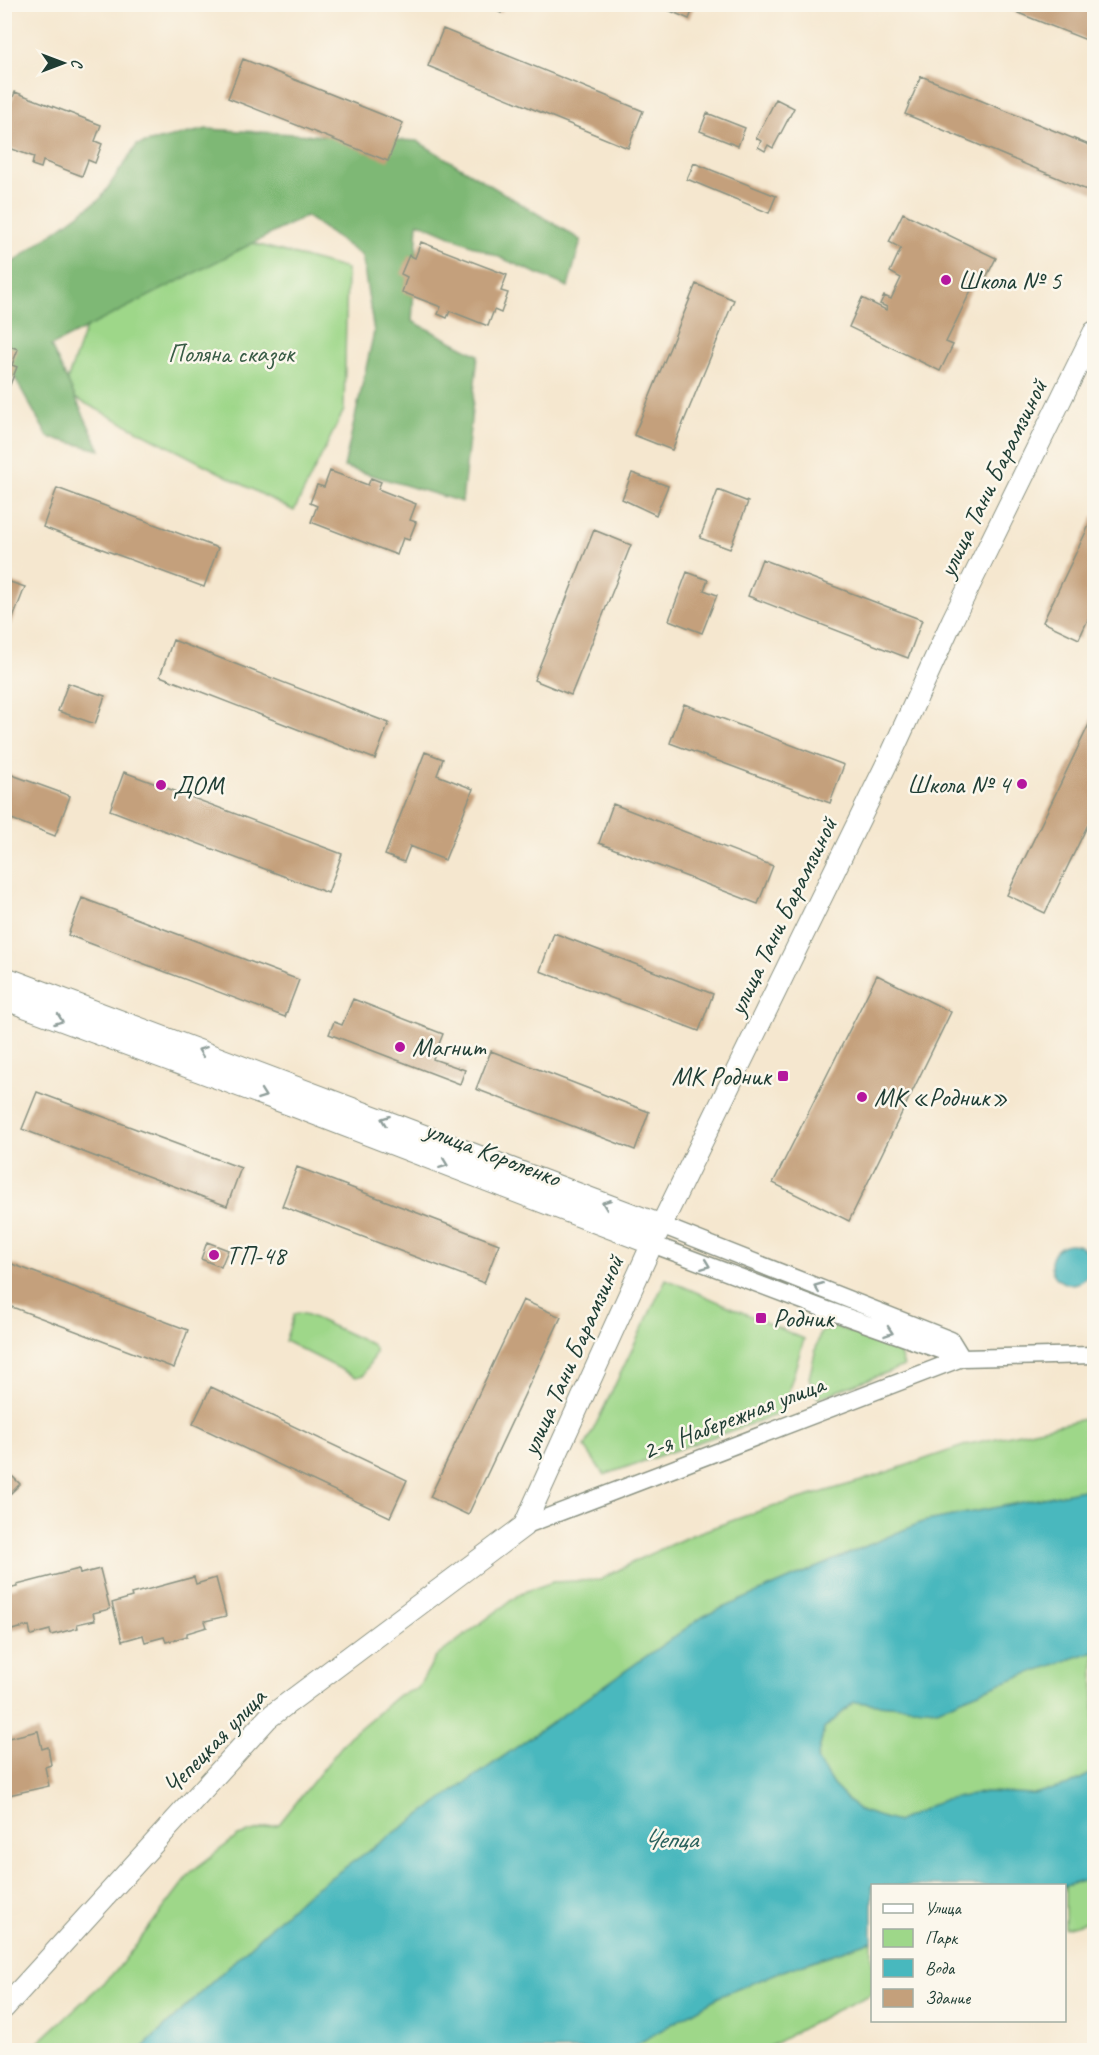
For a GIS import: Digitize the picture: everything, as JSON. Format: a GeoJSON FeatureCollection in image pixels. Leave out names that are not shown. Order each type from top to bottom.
{"type":"FeatureCollection","features":[{"type":"Feature","properties":{"kind":"street","name":"улица Тани Барамзиной"},"geometry":{"type":"LineString","coordinates":[[524,1526],[661,1225],[890,757],[952,621],[1095,332]]}},
{"type":"Feature","properties":{"kind":"street","name":"улица Короленко"},"geometry":{"type":"LineString","coordinates":[[4,977],[699,1239],[951,1340],[998,1356]]}},
{"type":"Feature","properties":{"kind":"street","name":"улица Короленко"},"geometry":{"type":"LineString","coordinates":[[4,999],[318,1115],[819,1307],[962,1358]]}},
{"type":"Feature","properties":{"kind":"street"},"geometry":{"type":"LineString","coordinates":[[951,1340],[962,1358],[1095,1355]]}},
{"type":"Feature","properties":{"kind":"street","name":"2-я Набережная улица"},"geometry":{"type":"LineString","coordinates":[[524,1526],[962,1358]]}},
{"type":"Feature","properties":{"kind":"street","name":"Чепецкая улица"},"geometry":{"type":"LineString","coordinates":[[4,2008],[268,1718],[524,1526]]}},
{"type":"Feature","properties":{"kind":"green space"},"geometry":{"type":"Polygon","coordinates":[[[207,129],[417,141],[581,240],[568,287],[418,222],[412,321],[478,355],[462,502],[344,467],[374,332],[362,256],[306,216],[51,346],[100,450],[48,437],[5,360],[4,269],[101,198],[137,145],[207,129]]]}},
{"type":"Feature","properties":{"kind":"green space","name":"Поляна сказок"},"geometry":{"type":"Polygon","coordinates":[[[128,209],[347,269],[344,410],[294,511],[63,392],[128,209]]]}},
{"type":"Feature","properties":{"kind":"green space"},"geometry":{"type":"Polygon","coordinates":[[[666,1279],[804,1339],[782,1413],[604,1475],[585,1447],[666,1279]]]}},
{"type":"Feature","properties":{"kind":"green space"},"geometry":{"type":"Polygon","coordinates":[[[299,1313],[371,1344],[375,1348],[375,1353],[364,1375],[356,1377],[285,1341],[294,1314],[299,1313]]]}},
{"type":"Feature","properties":{"kind":"green space"},"geometry":{"type":"Polygon","coordinates":[[[837,1327],[898,1348],[904,1366],[818,1398],[809,1378],[820,1332],[837,1327]]]}},
{"type":"Feature","properties":{"kind":"green space"},"geometry":{"type":"Polygon","coordinates":[[[1094,1417],[1094,1488],[922,1522],[704,1616],[300,1899],[140,2050],[30,2050],[116,1971],[192,1871],[238,1836],[279,1824],[349,1737],[399,1695],[417,1689],[436,1657],[521,1593],[553,1582],[600,1580],[692,1535],[765,1509],[861,1481],[969,1444],[1094,1417]]]}},
{"type":"Feature","properties":{"kind":"green space"},"geometry":{"type":"Polygon","coordinates":[[[1094,1651],[1094,1772],[1069,1785],[1033,1794],[986,1792],[941,1801],[897,1822],[858,1810],[833,1785],[817,1760],[824,1729],[854,1702],[937,1709],[1001,1683],[1094,1651]]]}},
{"type":"Feature","properties":{"kind":"green space"},"geometry":{"type":"Polygon","coordinates":[[[1094,1878],[1094,1920],[1066,1928],[1066,1886],[1094,1878]]]}},
{"type":"Feature","properties":{"kind":"green space"},"geometry":{"type":"Polygon","coordinates":[[[871,1941],[871,1994],[829,2014],[763,2050],[627,2050],[720,1996],[777,1973],[871,1941]]]}},
{"type":"Feature","properties":{"kind":"water"},"geometry":{"type":"Polygon","coordinates":[[[1071,1244],[1085,1250],[1091,1264],[1085,1278],[1071,1284],[1057,1278],[1051,1264],[1057,1250],[1071,1244]]]}},
{"type":"Feature","properties":{"kind":"water","name":"Чепца"},"geometry":{"type":"Polygon","coordinates":[[[1094,1488],[1094,1651],[1001,1683],[937,1709],[854,1702],[824,1729],[817,1759],[833,1785],[858,1810],[897,1822],[940,1801],[986,1792],[1033,1794],[1069,1785],[1094,1772],[1094,1878],[1066,1886],[871,1884],[871,1941],[777,1973],[720,1996],[627,2050],[140,2050],[300,1899],[704,1616],[922,1522],[1094,1488]]]}},
{"type":"Feature","properties":{"kind":"building"},"geometry":{"type":"Polygon","coordinates":[[[482,4],[504,4],[501,13],[482,4]]]}},
{"type":"Feature","properties":{"kind":"building"},"geometry":{"type":"Polygon","coordinates":[[[654,4],[695,4],[689,19],[654,4]]]}},
{"type":"Feature","properties":{"kind":"building"},"geometry":{"type":"Polygon","coordinates":[[[1094,4],[1094,43],[998,5],[1094,4]]]}},
{"type":"Feature","properties":{"kind":"building"},"geometry":{"type":"Polygon","coordinates":[[[443,29],[643,111],[628,148],[428,66],[443,29]]]}},
{"type":"Feature","properties":{"kind":"building"},"geometry":{"type":"Polygon","coordinates":[[[243,59],[403,123],[388,161],[228,98],[243,59]]]}},
{"type":"Feature","properties":{"kind":"building"},"geometry":{"type":"Polygon","coordinates":[[[921,76],[1094,147],[1094,193],[905,114],[921,76]]]}},
{"type":"Feature","properties":{"kind":"building"},"geometry":{"type":"Polygon","coordinates":[[[15,92],[101,125],[95,141],[102,144],[95,163],[88,160],[82,176],[43,161],[41,168],[32,165],[34,157],[4,146],[4,106],[9,108],[15,92]]]}},
{"type":"Feature","properties":{"kind":"building"},"geometry":{"type":"Polygon","coordinates":[[[776,99],[794,108],[773,148],[768,145],[765,151],[758,147],[761,141],[756,138],[776,99]]]}},
{"type":"Feature","properties":{"kind":"building"},"geometry":{"type":"Polygon","coordinates":[[[707,113],[745,128],[738,146],[700,131],[707,113]]]}},
{"type":"Feature","properties":{"kind":"building"},"geometry":{"type":"Polygon","coordinates":[[[694,163],[776,196],[769,213],[687,179],[694,163]]]}},
{"type":"Feature","properties":{"kind":"building"},"geometry":{"type":"Polygon","coordinates":[[[903,213],[996,258],[983,284],[976,280],[946,342],[953,345],[940,371],[849,327],[862,298],[886,310],[887,307],[880,304],[884,296],[891,299],[901,278],[890,272],[901,248],[889,242],[903,213]]]}},
{"type":"Feature","properties":{"kind":"building"},"geometry":{"type":"Polygon","coordinates":[[[421,242],[507,275],[501,291],[508,293],[501,313],[494,310],[488,326],[450,311],[447,318],[438,314],[441,307],[402,292],[407,277],[401,274],[409,255],[415,258],[421,242]]]}},
{"type":"Feature","properties":{"kind":"building"},"geometry":{"type":"Polygon","coordinates":[[[696,284],[734,300],[672,450],[634,435],[696,284]]]}},
{"type":"Feature","properties":{"kind":"building"},"geometry":{"type":"Polygon","coordinates":[[[4,344],[18,349],[12,365],[17,367],[10,385],[4,383],[4,344]]]}},
{"type":"Feature","properties":{"kind":"building"},"geometry":{"type":"Polygon","coordinates":[[[330,471],[368,485],[371,478],[381,482],[378,489],[416,504],[410,520],[416,522],[409,540],[403,538],[397,555],[311,522],[317,506],[310,503],[317,485],[324,487],[330,471]]]}},
{"type":"Feature","properties":{"kind":"building"},"geometry":{"type":"Polygon","coordinates":[[[632,473],[668,486],[656,515],[622,499],[632,473]]]}},
{"type":"Feature","properties":{"kind":"building"},"geometry":{"type":"Polygon","coordinates":[[[57,488],[218,548],[204,587],[43,527],[57,488]]]}},
{"type":"Feature","properties":{"kind":"building"},"geometry":{"type":"Polygon","coordinates":[[[718,490],[748,502],[730,549],[700,538],[718,490]]]}},
{"type":"Feature","properties":{"kind":"building"},"geometry":{"type":"Polygon","coordinates":[[[1094,515],[1094,606],[1079,639],[1043,622],[1094,515]]]}},
{"type":"Feature","properties":{"kind":"building"},"geometry":{"type":"Polygon","coordinates":[[[594,530],[631,545],[571,695],[534,680],[594,530]]]}},
{"type":"Feature","properties":{"kind":"building"},"geometry":{"type":"Polygon","coordinates":[[[762,559],[922,620],[908,658],[748,596],[762,559]]]}},
{"type":"Feature","properties":{"kind":"building"},"geometry":{"type":"Polygon","coordinates":[[[687,572],[708,580],[704,590],[717,595],[702,633],[669,620],[687,572]]]}},
{"type":"Feature","properties":{"kind":"building"},"geometry":{"type":"Polygon","coordinates":[[[4,580],[25,587],[10,626],[4,624],[4,580]]]}},
{"type":"Feature","properties":{"kind":"building"},"geometry":{"type":"Polygon","coordinates":[[[173,640],[389,723],[375,759],[160,676],[173,640]]]}},
{"type":"Feature","properties":{"kind":"building"},"geometry":{"type":"Polygon","coordinates":[[[68,683],[105,696],[95,724],[58,711],[68,683]]]}},
{"type":"Feature","properties":{"kind":"building"},"geometry":{"type":"Polygon","coordinates":[[[684,704],[844,765],[830,803],[670,743],[684,704]]]}},
{"type":"Feature","properties":{"kind":"building"},"geometry":{"type":"Polygon","coordinates":[[[1094,714],[1094,812],[1045,913],[1007,895],[1094,714]]]}},
{"type":"Feature","properties":{"kind":"building"},"geometry":{"type":"Polygon","coordinates":[[[425,752],[443,759],[437,775],[473,789],[445,860],[410,846],[404,862],[385,855],[425,752]]]}},
{"type":"Feature","properties":{"kind":"building"},"geometry":{"type":"Polygon","coordinates":[[[4,772],[70,796],[55,836],[4,816],[4,772]]]}},
{"type":"Feature","properties":{"kind":"building"},"geometry":{"type":"Polygon","coordinates":[[[124,772],[342,854],[328,893],[110,810],[124,772]]]}},
{"type":"Feature","properties":{"kind":"building"},"geometry":{"type":"Polygon","coordinates":[[[613,804],[773,866],[758,904],[599,843],[613,804]]]}},
{"type":"Feature","properties":{"kind":"building"},"geometry":{"type":"Polygon","coordinates":[[[82,898],[299,980],[285,1017],[68,935],[82,898]]]}},
{"type":"Feature","properties":{"kind":"building"},"geometry":{"type":"Polygon","coordinates":[[[554,933],[713,994],[699,1031],[540,971],[554,933]]]}},
{"type":"Feature","properties":{"kind":"building","name":"МК «Родник»"},"geometry":{"type":"Polygon","coordinates":[[[877,975],[951,1012],[849,1221],[773,1183],[877,975]]]}},
{"type":"Feature","properties":{"kind":"building","name":"Магнит"},"geometry":{"type":"Polygon","coordinates":[[[353,999],[443,1034],[433,1059],[465,1070],[460,1084],[329,1034],[334,1022],[342,1025],[353,999]]]}},
{"type":"Feature","properties":{"kind":"building"},"geometry":{"type":"Polygon","coordinates":[[[491,1051],[649,1112],[635,1150],[476,1089],[491,1051]]]}},
{"type":"Feature","properties":{"kind":"building"},"geometry":{"type":"Polygon","coordinates":[[[37,1092],[241,1168],[227,1206],[22,1129],[37,1092]]]}},
{"type":"Feature","properties":{"kind":"building"},"geometry":{"type":"Polygon","coordinates":[[[297,1167],[499,1244],[484,1283],[282,1206],[297,1167]]]}},
{"type":"Feature","properties":{"kind":"building","name":"ТП-48"},"geometry":{"type":"Polygon","coordinates":[[[207,1242],[228,1250],[221,1267],[201,1259],[207,1242]]]}},
{"type":"Feature","properties":{"kind":"building"},"geometry":{"type":"Polygon","coordinates":[[[4,1261],[188,1330],[174,1368],[4,1304],[4,1261]]]}},
{"type":"Feature","properties":{"kind":"building"},"geometry":{"type":"Polygon","coordinates":[[[523,1300],[561,1317],[468,1515],[430,1497],[523,1300]]]}},
{"type":"Feature","properties":{"kind":"building"},"geometry":{"type":"Polygon","coordinates":[[[211,1387],[407,1480],[390,1517],[193,1424],[211,1387]]]}},
{"type":"Feature","properties":{"kind":"building"},"geometry":{"type":"Polygon","coordinates":[[[6,1470],[20,1484],[4,1500],[4,1471],[6,1470]]]}},
{"type":"Feature","properties":{"kind":"building"},"geometry":{"type":"Polygon","coordinates":[[[79,1569],[80,1574],[100,1569],[110,1609],[93,1613],[95,1620],[77,1624],[78,1628],[51,1635],[50,1630],[31,1635],[29,1626],[7,1631],[4,1623],[4,1590],[79,1569]]]}},
{"type":"Feature","properties":{"kind":"building"},"geometry":{"type":"Polygon","coordinates":[[[194,1577],[196,1584],[216,1578],[226,1616],[205,1621],[207,1627],[166,1642],[164,1637],[145,1642],[143,1635],[122,1641],[112,1603],[132,1597],[131,1594],[194,1577]]]}},
{"type":"Feature","properties":{"kind":"building"},"geometry":{"type":"Polygon","coordinates":[[[38,1731],[42,1749],[48,1747],[51,1765],[45,1767],[49,1786],[4,1796],[4,1739],[38,1731]]]}},
{"type":"Feature","properties":{"kind":"place","name":"Школа № 5"},"geometry":{"type":"Point","coordinates":[946,280]}},
{"type":"Feature","properties":{"kind":"place","name":"Школа № 4"},"geometry":{"type":"Point","coordinates":[1022,784]}},
{"type":"Feature","properties":{"kind":"place","name":"ДОМ"},"geometry":{"type":"Point","coordinates":[161,785]}},
{"type":"Feature","properties":{"kind":"place","name":"Магнит"},"geometry":{"type":"Point","coordinates":[400,1047]}},
{"type":"Feature","properties":{"kind":"place","name":"МК Родник"},"geometry":{"type":"Point","coordinates":[783,1076]}},
{"type":"Feature","properties":{"kind":"place","name":"МК «Родник»"},"geometry":{"type":"Point","coordinates":[862,1097]}},
{"type":"Feature","properties":{"kind":"place","name":"ТП-48"},"geometry":{"type":"Point","coordinates":[214,1255]}},
{"type":"Feature","properties":{"kind":"place","name":"Родник"},"geometry":{"type":"Point","coordinates":[761,1318]}}]}
